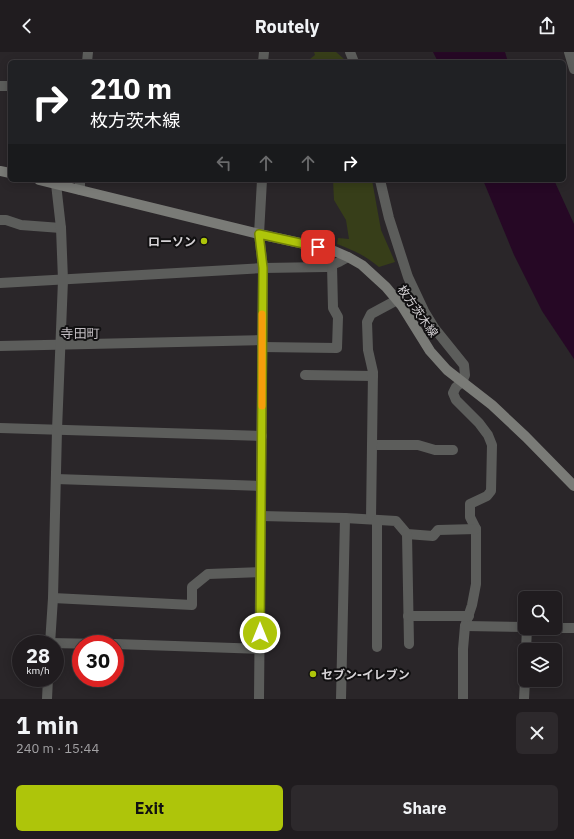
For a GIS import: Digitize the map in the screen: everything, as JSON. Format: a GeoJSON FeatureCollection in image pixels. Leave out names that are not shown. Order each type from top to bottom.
{"type":"FeatureCollection","features":[{"type":"Feature","properties":{"kind":"main road","name":"枚方茨木線"},"geometry":{"type":"LineString","coordinates":[[48,182],[56,184],[80,185],[259,234],[332,250],[362,265],[386,287],[402,306],[430,351],[447,370],[492,405],[574,486]]}},
{"type":"Feature","properties":{"kind":"street"},"geometry":{"type":"LineString","coordinates":[[569,52],[574,69]]}},
{"type":"Feature","properties":{"kind":"street"},"geometry":{"type":"LineString","coordinates":[[259,699],[263,268],[259,234],[262,182]]}},
{"type":"Feature","properties":{"kind":"street"},"geometry":{"type":"LineString","coordinates":[[380,182],[389,218],[408,277],[424,311],[435,329],[464,365],[465,375],[462,382],[456,387],[453,393],[456,400],[479,423],[488,435],[492,445],[491,491],[487,496],[470,504],[470,517],[476,529],[476,584],[472,605],[465,626],[463,649],[463,699]]}},
{"type":"Feature","properties":{"kind":"street"},"geometry":{"type":"LineString","coordinates":[[51,635],[63,280],[61,228],[56,184]]}},
{"type":"Feature","properties":{"kind":"street"},"geometry":{"type":"LineString","coordinates":[[0,220],[6,220],[21,225],[61,228]]}},
{"type":"Feature","properties":{"kind":"street"},"geometry":{"type":"LineString","coordinates":[[0,282],[63,280],[263,268],[327,267],[348,257]]}},
{"type":"Feature","properties":{"kind":"street"},"geometry":{"type":"LineString","coordinates":[[0,346],[60,344],[262,343],[337,348],[338,317],[333,308],[332,265]]}},
{"type":"Feature","properties":{"kind":"street"},"geometry":{"type":"LineString","coordinates":[[377,647],[372,445],[373,372],[368,350],[366,322],[371,314],[397,300]]}},
{"type":"Feature","properties":{"kind":"street"},"geometry":{"type":"LineString","coordinates":[[305,375],[373,376]]}},
{"type":"Feature","properties":{"kind":"street"},"geometry":{"type":"LineString","coordinates":[[0,428],[262,436]]}},
{"type":"Feature","properties":{"kind":"street"},"geometry":{"type":"LineString","coordinates":[[372,445],[418,445],[435,450],[453,450]]}},
{"type":"Feature","properties":{"kind":"street"},"geometry":{"type":"LineString","coordinates":[[56,479],[261,486]]}},
{"type":"Feature","properties":{"kind":"street"},"geometry":{"type":"LineString","coordinates":[[261,516],[396,521],[407,534],[409,644]]}},
{"type":"Feature","properties":{"kind":"street"},"geometry":{"type":"LineString","coordinates":[[341,699],[345,518]]}},
{"type":"Feature","properties":{"kind":"street"},"geometry":{"type":"LineString","coordinates":[[407,534],[433,536],[438,530],[476,529]]}},
{"type":"Feature","properties":{"kind":"street"},"geometry":{"type":"LineString","coordinates":[[53,598],[192,605],[192,587],[208,574],[260,572]]}},
{"type":"Feature","properties":{"kind":"street"},"geometry":{"type":"LineString","coordinates":[[408,616],[469,616]]}},
{"type":"Feature","properties":{"kind":"street"},"geometry":{"type":"LineString","coordinates":[[465,626],[518,628]]}},
{"type":"Feature","properties":{"kind":"street"},"geometry":{"type":"LineString","coordinates":[[562,628],[574,628]]}},
{"type":"Feature","properties":{"kind":"street"},"geometry":{"type":"LineString","coordinates":[[124,644],[260,648]]}},
{"type":"Feature","properties":{"kind":"street"},"geometry":{"type":"LineString","coordinates":[[47,699],[48,687]]}},
{"type":"Feature","properties":{"kind":"street"},"geometry":{"type":"LineString","coordinates":[[524,699],[525,687]]}},
{"type":"Feature","properties":{"kind":"green space"},"geometry":{"type":"Polygon","coordinates":[[[314,52],[336,52],[344,60],[310,60],[315,55],[314,52]]]}},
{"type":"Feature","properties":{"kind":"green space"},"geometry":{"type":"Polygon","coordinates":[[[333,182],[372,182],[381,230],[395,262],[379,267],[369,259],[337,244],[338,238],[349,239],[346,220],[334,200],[333,182]]]}},
{"type":"Feature","properties":{"kind":"shaded area"},"geometry":{"type":"Polygon","coordinates":[[[433,52],[505,52],[507,60],[437,60],[433,52]]]}},
{"type":"Feature","properties":{"kind":"shaded area"},"geometry":{"type":"Polygon","coordinates":[[[484,182],[555,182],[574,224],[574,359],[542,311],[514,255],[484,182]]]}},
{"type":"Feature","properties":{"kind":"slow traffic"},"geometry":{"type":"LineString","coordinates":[[262,314],[262,406]]}},
{"type":"Feature","properties":{"kind":"place","name":"ローソン"},"geometry":{"type":"Point","coordinates":[204,241]}},
{"type":"Feature","properties":{"kind":"place","name":"セブン-イレブン"},"geometry":{"type":"Point","coordinates":[313,674]}},
{"type":"Feature","properties":{"kind":"district","name":"寺田町"},"geometry":{"type":"Point","coordinates":[80,333]}},
{"type":"Feature","properties":{"kind":"route"},"geometry":{"type":"LineString","coordinates":[[260,633],[263,268],[259,234],[318,247]]}}]}
